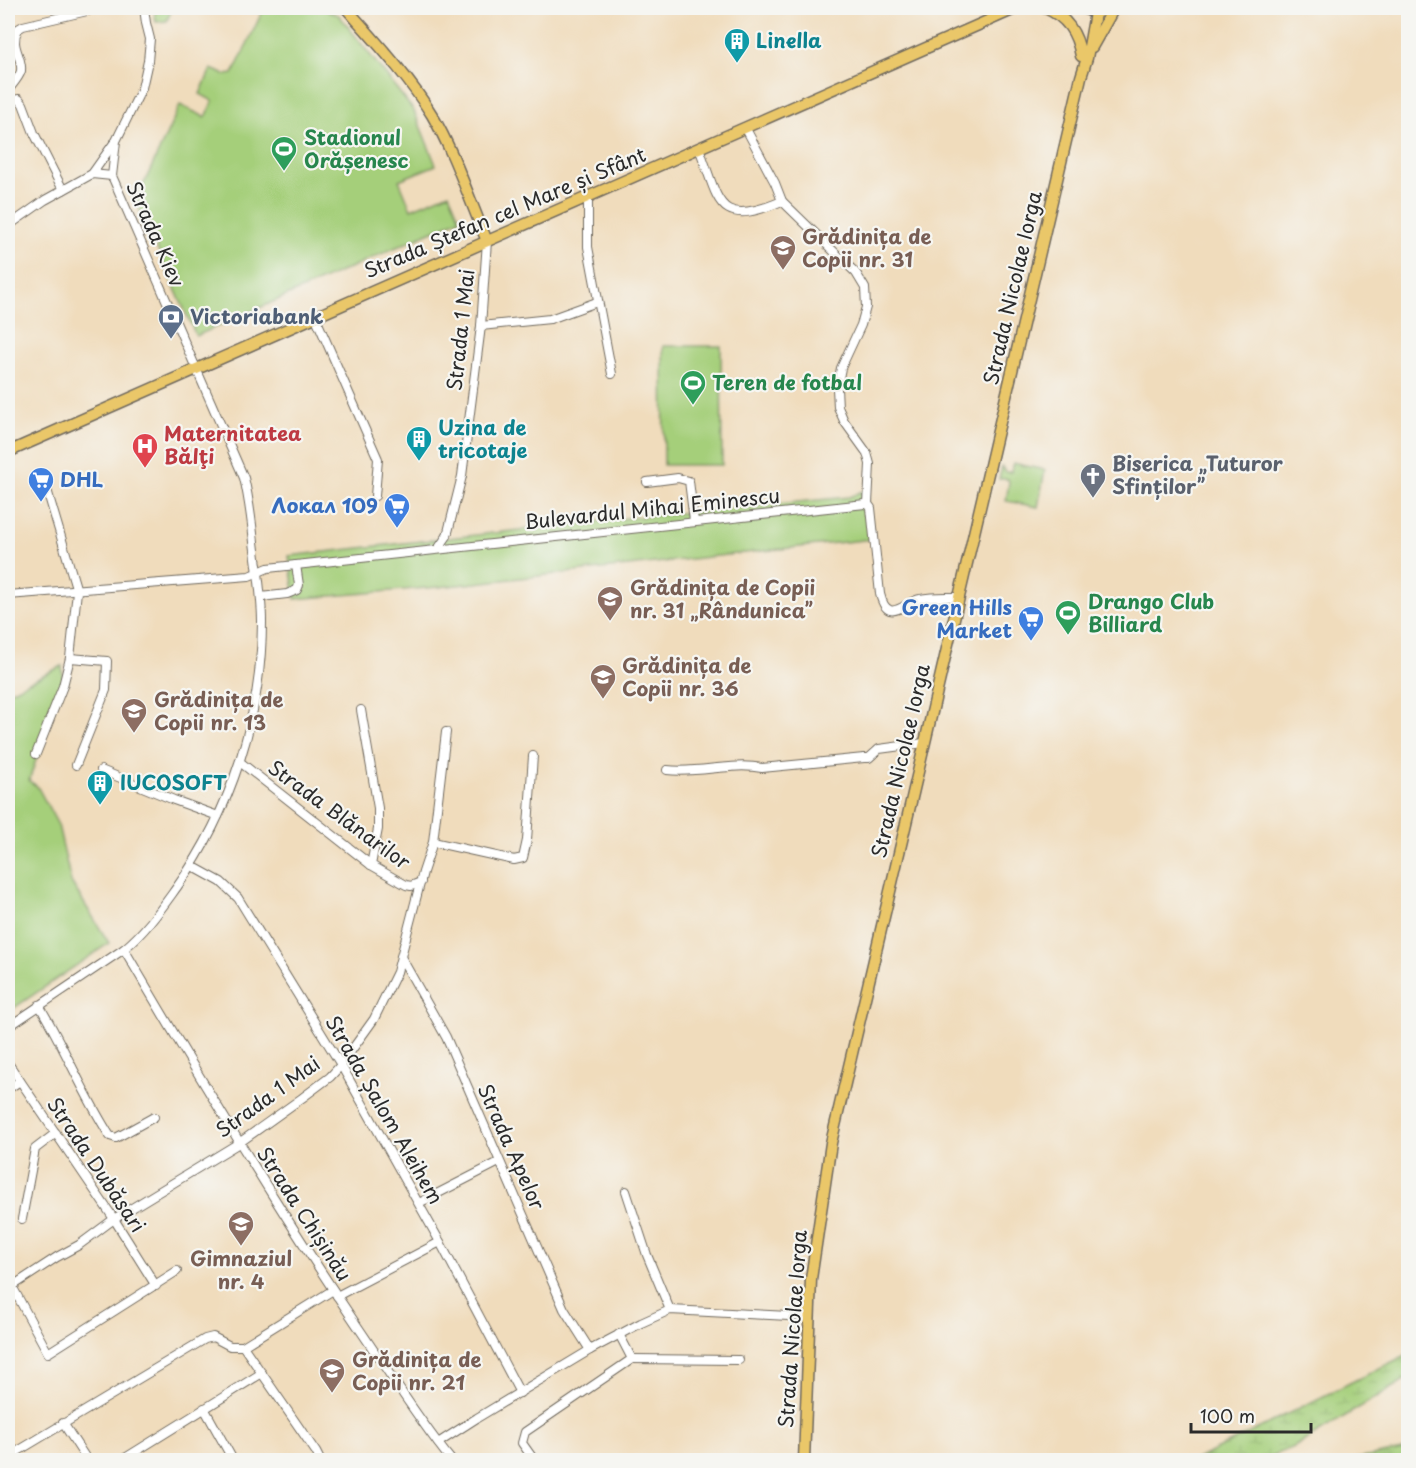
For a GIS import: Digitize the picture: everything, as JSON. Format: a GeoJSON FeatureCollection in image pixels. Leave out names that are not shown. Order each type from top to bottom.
{"type":"FeatureCollection","features":[{"type":"Feature","properties":{"kind":"main road","name":"Strada 1 Mai"},"geometry":{"type":"LineString","coordinates":[[346,8],[398,68],[432,116],[448,148],[486,241]]}},
{"type":"Feature","properties":{"kind":"main road","name":"Strada Ștefan cel Mare și Sfânt"},"geometry":{"type":"LineString","coordinates":[[8,452],[1017,8]]}},
{"type":"Feature","properties":{"kind":"main road"},"geometry":{"type":"LineString","coordinates":[[1045,8],[1061,16],[1068,23],[1077,36],[1084,57]]}},
{"type":"Feature","properties":{"kind":"main road"},"geometry":{"type":"LineString","coordinates":[[1089,10],[1107,8]]}},
{"type":"Feature","properties":{"kind":"main road"},"geometry":{"type":"LineString","coordinates":[[1084,57],[1114,8]]}},
{"type":"Feature","properties":{"kind":"main road","name":"Strada Nicolae Iorga"},"geometry":{"type":"LineString","coordinates":[[804,1461],[808,1317],[815,1240],[831,1143],[1081,77],[1089,10]]}},
{"type":"Feature","properties":{"kind":"street"},"geometry":{"type":"LineString","coordinates":[[8,90],[18,77],[21,68],[15,41],[18,29],[100,8]]}},
{"type":"Feature","properties":{"kind":"street","name":"Strada Kiev"},"geometry":{"type":"LineString","coordinates":[[8,1027],[124,949],[149,925],[192,866],[218,816],[240,762],[252,715],[259,674],[262,646],[261,597],[253,526],[244,478],[112,176],[116,141],[142,88],[148,61],[150,39],[144,8]]}},
{"type":"Feature","properties":{"kind":"street"},"geometry":{"type":"LineString","coordinates":[[8,101],[19,99],[23,104],[34,132],[63,190]]}},
{"type":"Feature","properties":{"kind":"street"},"geometry":{"type":"LineString","coordinates":[[745,127],[782,201],[856,273],[865,288],[866,307],[861,325],[841,368],[837,388],[838,407],[844,421],[867,453],[870,464],[868,504],[871,508],[880,594],[888,608],[897,610],[914,600],[930,597],[959,597]]}},
{"type":"Feature","properties":{"kind":"street"},"geometry":{"type":"LineString","coordinates":[[8,226],[92,174],[116,141]]}},
{"type":"Feature","properties":{"kind":"street"},"geometry":{"type":"LineString","coordinates":[[699,148],[715,190],[722,205],[728,211],[742,213],[759,210],[782,201]]}},
{"type":"Feature","properties":{"kind":"street"},"geometry":{"type":"LineString","coordinates":[[92,174],[112,176]]}},
{"type":"Feature","properties":{"kind":"street"},"geometry":{"type":"LineString","coordinates":[[588,197],[588,247],[612,374]]}},
{"type":"Feature","properties":{"kind":"street","name":"Strada 1 Mai"},"geometry":{"type":"LineString","coordinates":[[438,549],[447,536],[462,476],[481,326],[486,241]]}},
{"type":"Feature","properties":{"kind":"street"},"geometry":{"type":"LineString","coordinates":[[481,326],[550,319],[597,302]]}},
{"type":"Feature","properties":{"kind":"street"},"geometry":{"type":"LineString","coordinates":[[315,316],[378,459],[375,496]]}},
{"type":"Feature","properties":{"kind":"street"},"geometry":{"type":"LineString","coordinates":[[647,482],[678,478],[689,481],[694,521]]}},
{"type":"Feature","properties":{"kind":"street"},"geometry":{"type":"LineString","coordinates":[[36,754],[63,686],[70,658],[77,591],[45,483]]}},
{"type":"Feature","properties":{"kind":"street","name":"Bulevardul Mihai Eminescu"},"geometry":{"type":"LineString","coordinates":[[8,595],[258,574],[268,568],[868,504]]}},
{"type":"Feature","properties":{"kind":"street"},"geometry":{"type":"LineString","coordinates":[[261,597],[287,594],[297,590],[299,585],[296,565]]}},
{"type":"Feature","properties":{"kind":"street"},"geometry":{"type":"LineString","coordinates":[[70,658],[107,661],[106,690],[76,765]]}},
{"type":"Feature","properties":{"kind":"street"},"geometry":{"type":"LineString","coordinates":[[361,710],[378,808],[378,829],[371,865]]}},
{"type":"Feature","properties":{"kind":"street","name":"Strada 1 Mai"},"geometry":{"type":"LineString","coordinates":[[10,1288],[79,1245],[114,1219],[239,1143],[330,1077],[340,1065],[374,1019],[397,972],[433,842],[446,732]]}},
{"type":"Feature","properties":{"kind":"street"},"geometry":{"type":"LineString","coordinates":[[667,770],[689,771],[746,765],[762,768],[869,758],[879,749],[924,743]]}},
{"type":"Feature","properties":{"kind":"street"},"geometry":{"type":"LineString","coordinates":[[433,842],[522,860],[527,840],[533,756]]}},
{"type":"Feature","properties":{"kind":"street","name":"Strada Blănarilor"},"geometry":{"type":"LineString","coordinates":[[240,762],[371,865],[406,885],[411,886],[421,882]]}},
{"type":"Feature","properties":{"kind":"street"},"geometry":{"type":"LineString","coordinates":[[101,770],[218,816]]}},
{"type":"Feature","properties":{"kind":"street","name":"Strada Șalom Aleihem"},"geometry":{"type":"LineString","coordinates":[[192,866],[221,882],[238,898],[340,1065],[419,1203],[520,1393]]}},
{"type":"Feature","properties":{"kind":"street","name":"Strada Chișinău"},"geometry":{"type":"LineString","coordinates":[[124,949],[239,1143],[335,1293],[451,1461]]}},
{"type":"Feature","properties":{"kind":"street","name":"Strada Apelor"},"geometry":{"type":"LineString","coordinates":[[401,957],[446,1037],[564,1309],[590,1350]]}},
{"type":"Feature","properties":{"kind":"street"},"geometry":{"type":"LineString","coordinates":[[39,1005],[110,1136],[116,1138],[154,1117]]}},
{"type":"Feature","properties":{"kind":"street","name":"Strada Dubăsari"},"geometry":{"type":"LineString","coordinates":[[8,1063],[114,1219],[156,1286]]}},
{"type":"Feature","properties":{"kind":"street"},"geometry":{"type":"LineString","coordinates":[[8,1089],[20,1081]]}},
{"type":"Feature","properties":{"kind":"street"},"geometry":{"type":"LineString","coordinates":[[22,1218],[35,1149],[56,1133]]}},
{"type":"Feature","properties":{"kind":"street"},"geometry":{"type":"LineString","coordinates":[[419,1203],[499,1162]]}},
{"type":"Feature","properties":{"kind":"street"},"geometry":{"type":"LineString","coordinates":[[626,1191],[647,1255],[670,1310]]}},
{"type":"Feature","properties":{"kind":"street"},"geometry":{"type":"LineString","coordinates":[[8,1457],[204,1339],[213,1337],[230,1346],[243,1346],[335,1293],[440,1242]]}},
{"type":"Feature","properties":{"kind":"street"},"geometry":{"type":"LineString","coordinates":[[10,1288],[48,1353],[177,1271]]}},
{"type":"Feature","properties":{"kind":"street"},"geometry":{"type":"LineString","coordinates":[[441,1461],[440,1446],[520,1393],[590,1350],[670,1310],[808,1317]]}},
{"type":"Feature","properties":{"kind":"street"},"geometry":{"type":"LineString","coordinates":[[619,1334],[632,1359]]}},
{"type":"Feature","properties":{"kind":"street"},"geometry":{"type":"LineString","coordinates":[[243,1346],[320,1461]]}},
{"type":"Feature","properties":{"kind":"street"},"geometry":{"type":"LineString","coordinates":[[534,1461],[522,1443],[525,1431],[632,1359],[739,1360]]}},
{"type":"Feature","properties":{"kind":"street"},"geometry":{"type":"LineString","coordinates":[[122,1461],[262,1373]]}},
{"type":"Feature","properties":{"kind":"street"},"geometry":{"type":"LineString","coordinates":[[204,1408],[233,1461]]}},
{"type":"Feature","properties":{"kind":"street"},"geometry":{"type":"LineString","coordinates":[[63,1423],[87,1461]]}},
{"type":"Feature","properties":{"kind":"green space"},"geometry":{"type":"Polygon","coordinates":[[[154,8],[172,8],[167,21],[156,22],[154,8]]]}},
{"type":"Feature","properties":{"kind":"green space","name":"Stadionul Orășenesc"},"geometry":{"type":"Polygon","coordinates":[[[264,8],[321,8],[339,15],[414,111],[436,165],[399,180],[411,209],[449,193],[460,219],[196,336],[136,201],[180,105],[205,117],[207,115],[213,101],[200,94],[211,69],[226,75],[233,74],[264,8]]]}},
{"type":"Feature","properties":{"kind":"green space","name":"Teren de fotbal"},"geometry":{"type":"Polygon","coordinates":[[[663,346],[721,346],[722,465],[664,465],[663,346]]]}},
{"type":"Feature","properties":{"kind":"green space"},"geometry":{"type":"Polygon","coordinates":[[[1013,463],[1045,470],[1038,507],[1006,501],[1009,482],[1008,479],[999,479],[1002,467],[1006,472],[1011,472],[1013,463]]]}},
{"type":"Feature","properties":{"kind":"green space"},"geometry":{"type":"Polygon","coordinates":[[[865,490],[872,539],[439,587],[295,599],[289,556],[618,519],[849,497],[865,490]]]}},
{"type":"Feature","properties":{"kind":"green space"},"geometry":{"type":"Polygon","coordinates":[[[62,666],[63,679],[29,781],[37,786],[58,825],[71,882],[109,943],[8,1012],[8,692],[62,666]]]}},
{"type":"Feature","properties":{"kind":"green space"},"geometry":{"type":"Polygon","coordinates":[[[1408,1354],[1408,1378],[1294,1447],[1262,1460],[1195,1460],[1408,1354]]]}},
{"type":"Feature","properties":{"kind":"green space"},"geometry":{"type":"Polygon","coordinates":[[[1408,1449],[1408,1460],[1352,1460],[1408,1449]]]}},
{"type":"Feature","properties":{"kind":"place","name":"Linella"},"geometry":{"type":"Point","coordinates":[737,64]}},
{"type":"Feature","properties":{"kind":"place","name":"Stadionul Orășenesc"},"geometry":{"type":"Point","coordinates":[284,172]}},
{"type":"Feature","properties":{"kind":"place","name":"Grădinița de Copii nr. 31"},"geometry":{"type":"Point","coordinates":[783,271]}},
{"type":"Feature","properties":{"kind":"place","name":"Victoriabank"},"geometry":{"type":"Point","coordinates":[171,340]}},
{"type":"Feature","properties":{"kind":"place","name":"Teren de fotbal"},"geometry":{"type":"Point","coordinates":[693,406]}},
{"type":"Feature","properties":{"kind":"place","name":"Uzina de tricotaje"},"geometry":{"type":"Point","coordinates":[419,462]}},
{"type":"Feature","properties":{"kind":"place","name":"Maternitatea Bălţi"},"geometry":{"type":"Point","coordinates":[145,469]}},
{"type":"Feature","properties":{"kind":"place","name":"Biserica „Tuturor Sfinților”"},"geometry":{"type":"Point","coordinates":[1093,499]}},
{"type":"Feature","properties":{"kind":"place","name":"DHL"},"geometry":{"type":"Point","coordinates":[41,503]}},
{"type":"Feature","properties":{"kind":"place","name":"Локал 109"},"geometry":{"type":"Point","coordinates":[397,529]}},
{"type":"Feature","properties":{"kind":"place","name":"Grădinița de Copii nr. 31 „Rândunica”"},"geometry":{"type":"Point","coordinates":[610,622]}},
{"type":"Feature","properties":{"kind":"place","name":"Drango Club Billiard"},"geometry":{"type":"Point","coordinates":[1068,636]}},
{"type":"Feature","properties":{"kind":"place","name":"Green Hills Market"},"geometry":{"type":"Point","coordinates":[1031,642]}},
{"type":"Feature","properties":{"kind":"place","name":"Grădinița de Copii nr. 36"},"geometry":{"type":"Point","coordinates":[603,700]}},
{"type":"Feature","properties":{"kind":"place","name":"Grădinița de Copii nr. 13"},"geometry":{"type":"Point","coordinates":[134,734]}},
{"type":"Feature","properties":{"kind":"place","name":"IUCOSOFT"},"geometry":{"type":"Point","coordinates":[100,806]}},
{"type":"Feature","properties":{"kind":"place","name":"Gimnaziul nr. 4"},"geometry":{"type":"Point","coordinates":[241,1247]}},
{"type":"Feature","properties":{"kind":"place","name":"Grădinița de Copii nr. 21"},"geometry":{"type":"Point","coordinates":[332,1394]}}]}
